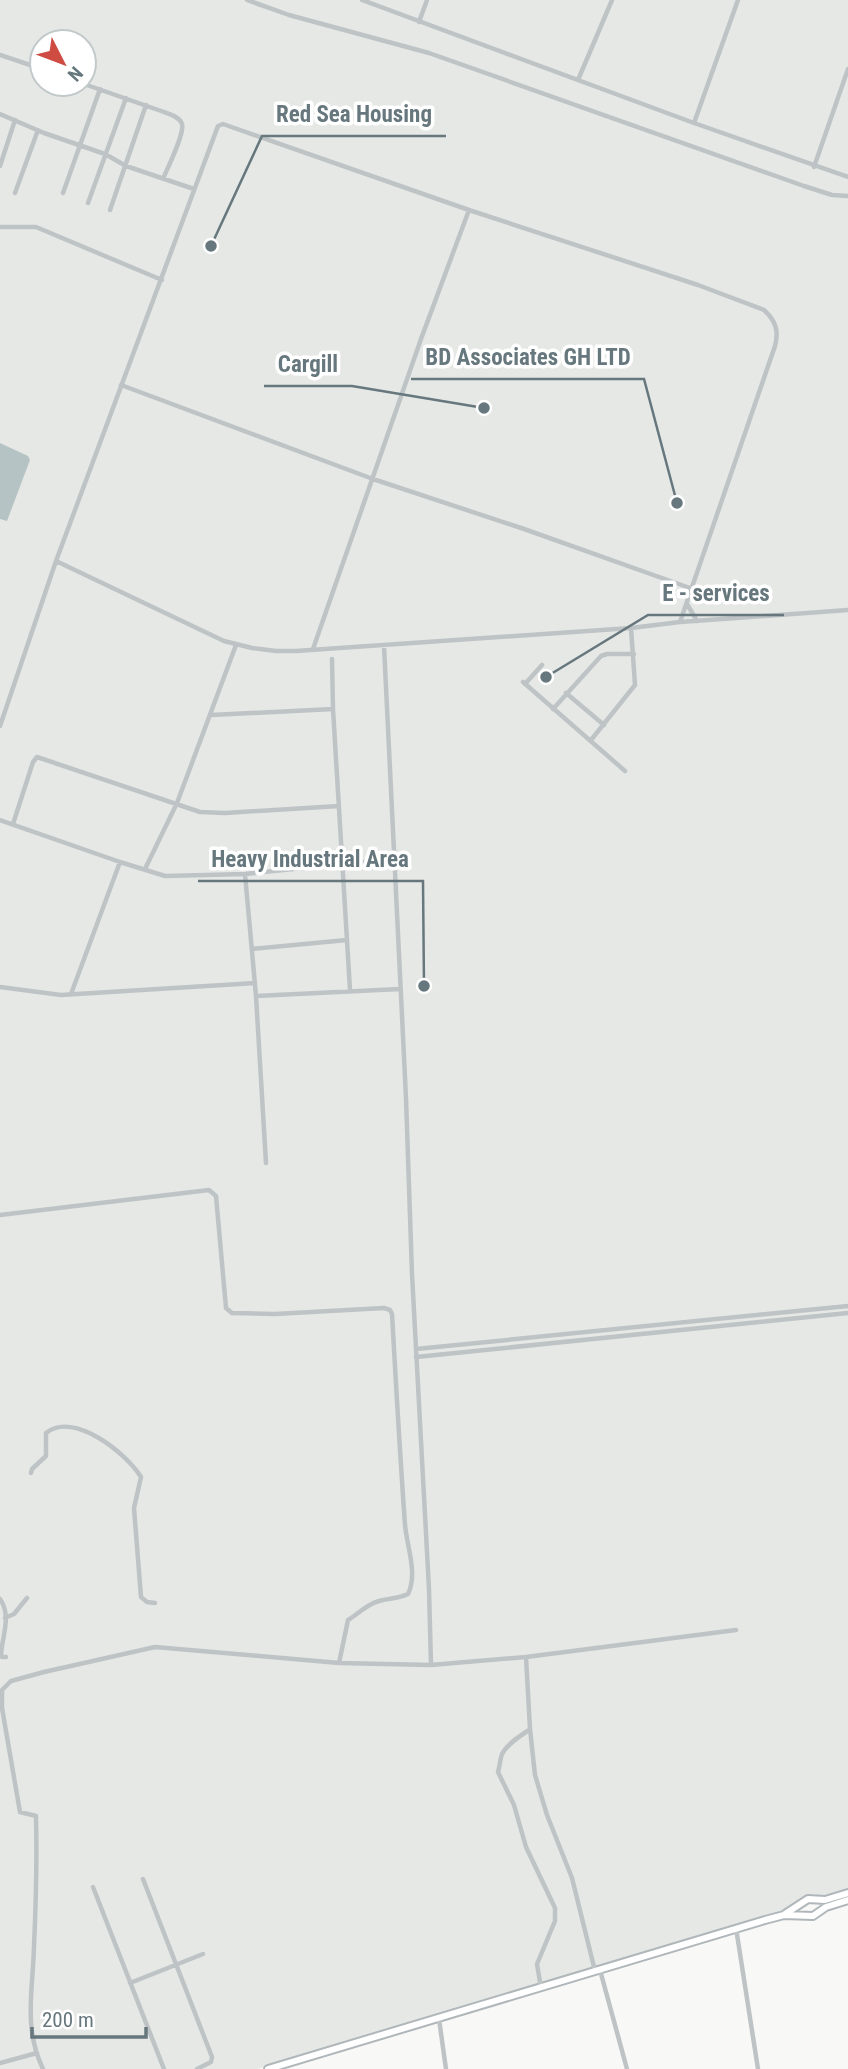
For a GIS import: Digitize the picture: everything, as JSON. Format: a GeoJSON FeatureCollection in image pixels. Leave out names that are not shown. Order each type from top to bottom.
{"type":"FeatureCollection","features":[{"type":"Feature","properties":{"kind":"main road"},"geometry":{"type":"LineString","coordinates":[[784,1915],[804,1901],[825,1900],[848,1893]]}},
{"type":"Feature","properties":{"kind":"main road"},"geometry":{"type":"LineString","coordinates":[[814,1899],[818,1905],[818,1913]]}},
{"type":"Feature","properties":{"kind":"main road"},"geometry":{"type":"LineString","coordinates":[[268,2069],[736,1928],[784,1915],[813,1916],[826,1907],[848,1900]]}},
{"type":"Feature","properties":{"kind":"main road"},"geometry":{"type":"LineString","coordinates":[[804,1901],[802,1908],[806,1916]]}},
{"type":"Feature","properties":{"kind":"street"},"geometry":{"type":"LineString","coordinates":[[247,0],[289,15],[429,52],[804,186],[832,195],[848,196]]}},
{"type":"Feature","properties":{"kind":"street"},"geometry":{"type":"LineString","coordinates":[[362,0],[814,167],[848,177]]}},
{"type":"Feature","properties":{"kind":"street"},"geometry":{"type":"LineString","coordinates":[[419,23],[428,0]]}},
{"type":"Feature","properties":{"kind":"street"},"geometry":{"type":"LineString","coordinates":[[578,80],[612,0]]}},
{"type":"Feature","properties":{"kind":"street"},"geometry":{"type":"LineString","coordinates":[[694,123],[738,0]]}},
{"type":"Feature","properties":{"kind":"street"},"geometry":{"type":"LineString","coordinates":[[0,55],[28,64]]}},
{"type":"Feature","properties":{"kind":"street"},"geometry":{"type":"LineString","coordinates":[[814,167],[848,69]]}},
{"type":"Feature","properties":{"kind":"street"},"geometry":{"type":"LineString","coordinates":[[64,193],[100,89],[175,116],[182,122],[183,127],[163,179]]}},
{"type":"Feature","properties":{"kind":"street"},"geometry":{"type":"LineString","coordinates":[[88,202],[126,98]]}},
{"type":"Feature","properties":{"kind":"street"},"geometry":{"type":"LineString","coordinates":[[110,210],[146,105]]}},
{"type":"Feature","properties":{"kind":"street"},"geometry":{"type":"LineString","coordinates":[[0,114],[105,154],[126,166],[194,189]]}},
{"type":"Feature","properties":{"kind":"street"},"geometry":{"type":"LineString","coordinates":[[0,166],[15,120]]}},
{"type":"Feature","properties":{"kind":"street"},"geometry":{"type":"LineString","coordinates":[[0,726],[56,561],[121,385],[218,126],[223,124],[469,210],[698,285],[764,310],[772,317],[778,334],[775,346],[680,622]]}},
{"type":"Feature","properties":{"kind":"street"},"geometry":{"type":"LineString","coordinates":[[15,193],[38,130]]}},
{"type":"Feature","properties":{"kind":"street"},"geometry":{"type":"LineString","coordinates":[[313,649],[469,210]]}},
{"type":"Feature","properties":{"kind":"street"},"geometry":{"type":"LineString","coordinates":[[0,227],[36,227],[162,280]]}},
{"type":"Feature","properties":{"kind":"street"},"geometry":{"type":"LineString","coordinates":[[121,385],[373,479],[690,588]]}},
{"type":"Feature","properties":{"kind":"street"},"geometry":{"type":"LineString","coordinates":[[56,561],[215,637],[236,645],[276,651],[384,646],[848,610]]}},
{"type":"Feature","properties":{"kind":"street"},"geometry":{"type":"LineString","coordinates":[[686,604],[697,621]]}},
{"type":"Feature","properties":{"kind":"street"},"geometry":{"type":"LineString","coordinates":[[591,740],[635,685],[631,628]]}},
{"type":"Feature","properties":{"kind":"street"},"geometry":{"type":"LineString","coordinates":[[145,869],[177,803],[236,645]]}},
{"type":"Feature","properties":{"kind":"street"},"geometry":{"type":"LineString","coordinates":[[384,646],[431,1665]]}},
{"type":"Feature","properties":{"kind":"street"},"geometry":{"type":"LineString","coordinates":[[553,709],[601,656],[634,654]]}},
{"type":"Feature","properties":{"kind":"street"},"geometry":{"type":"LineString","coordinates":[[332,659],[350,990]]}},
{"type":"Feature","properties":{"kind":"street"},"geometry":{"type":"LineString","coordinates":[[541,665],[524,683],[625,771]]}},
{"type":"Feature","properties":{"kind":"street"},"geometry":{"type":"LineString","coordinates":[[566,694],[604,725]]}},
{"type":"Feature","properties":{"kind":"street"},"geometry":{"type":"LineString","coordinates":[[211,715],[333,709]]}},
{"type":"Feature","properties":{"kind":"street"},"geometry":{"type":"LineString","coordinates":[[13,824],[37,757],[200,812],[339,806]]}},
{"type":"Feature","properties":{"kind":"street"},"geometry":{"type":"LineString","coordinates":[[0,820],[165,876],[245,874],[393,859]]}},
{"type":"Feature","properties":{"kind":"street"},"geometry":{"type":"LineString","coordinates":[[72,994],[120,862]]}},
{"type":"Feature","properties":{"kind":"street"},"geometry":{"type":"LineString","coordinates":[[245,874],[256,996],[266,1163]]}},
{"type":"Feature","properties":{"kind":"street"},"geometry":{"type":"LineString","coordinates":[[252,949],[347,940]]}},
{"type":"Feature","properties":{"kind":"street"},"geometry":{"type":"LineString","coordinates":[[0,987],[72,994],[255,983]]}},
{"type":"Feature","properties":{"kind":"street"},"geometry":{"type":"LineString","coordinates":[[256,996],[400,989]]}},
{"type":"Feature","properties":{"kind":"street"},"geometry":{"type":"LineString","coordinates":[[0,1215],[209,1190],[216,1196],[228,1311],[275,1314],[384,1308],[390,1310],[393,1314],[399,1440],[412,1584],[408,1594],[402,1598],[380,1600],[348,1620],[339,1663]]}},
{"type":"Feature","properties":{"kind":"street"},"geometry":{"type":"LineString","coordinates":[[416,1349],[848,1306]]}},
{"type":"Feature","properties":{"kind":"street"},"geometry":{"type":"LineString","coordinates":[[416,1357],[848,1313]]}},
{"type":"Feature","properties":{"kind":"street"},"geometry":{"type":"LineString","coordinates":[[31,1473],[46,1456],[46,1433],[61,1426],[81,1429],[119,1451],[141,1477],[134,1508],[141,1597],[147,1602],[155,1603]]}},
{"type":"Feature","properties":{"kind":"street"},"geometry":{"type":"LineString","coordinates":[[5,1618],[14,1614],[27,1598]]}},
{"type":"Feature","properties":{"kind":"street"},"geometry":{"type":"LineString","coordinates":[[0,1599],[4,1604],[5,1618],[1,1655],[6,1657]]}},
{"type":"Feature","properties":{"kind":"street"},"geometry":{"type":"LineString","coordinates":[[43,2069],[29,2018],[37,1862],[36,1816],[20,1812],[2,1709],[2,1688],[11,1681],[155,1647],[339,1663],[431,1665],[526,1657],[736,1630]]}},
{"type":"Feature","properties":{"kind":"street"},"geometry":{"type":"LineString","coordinates":[[526,1657],[535,1775],[547,1815],[572,1878],[627,2069]]}},
{"type":"Feature","properties":{"kind":"street"},"geometry":{"type":"LineString","coordinates":[[530,1729],[505,1750],[500,1757],[498,1772],[514,1805],[526,1847],[555,1908],[555,1921],[537,1964],[541,1988]]}},
{"type":"Feature","properties":{"kind":"street"},"geometry":{"type":"LineString","coordinates":[[143,1879],[212,2057],[211,2062],[197,2069]]}},
{"type":"Feature","properties":{"kind":"street"},"geometry":{"type":"LineString","coordinates":[[93,1887],[164,2069]]}},
{"type":"Feature","properties":{"kind":"street"},"geometry":{"type":"LineString","coordinates":[[736,1928],[758,2069]]}},
{"type":"Feature","properties":{"kind":"street"},"geometry":{"type":"LineString","coordinates":[[130,1983],[203,1954]]}},
{"type":"Feature","properties":{"kind":"street"},"geometry":{"type":"LineString","coordinates":[[439,2019],[446,2069]]}},
{"type":"Feature","properties":{"kind":"street"},"geometry":{"type":"LineString","coordinates":[[0,2063],[37,2053]]}},
{"type":"Feature","properties":{"kind":"shaded area"},"geometry":{"type":"Polygon","coordinates":[[[0,0],[848,0],[848,1889],[820,1896],[812,1894],[781,1912],[257,2069],[0,2069],[0,0]]]}},
{"type":"Feature","properties":{"kind":"shaded area"},"geometry":{"type":"Polygon","coordinates":[[[0,443],[28,456],[30,460],[7,521],[0,519],[0,443]]]}},
{"type":"Feature","properties":{"kind":"place","name":"Red Sea Housing"},"geometry":{"type":"Point","coordinates":[211,246]}},
{"type":"Feature","properties":{"kind":"place","name":"Cargill"},"geometry":{"type":"Point","coordinates":[484,408]}},
{"type":"Feature","properties":{"kind":"place","name":"BD Associates GH LTD"},"geometry":{"type":"Point","coordinates":[677,503]}},
{"type":"Feature","properties":{"kind":"place","name":"E - services"},"geometry":{"type":"Point","coordinates":[546,677]}},
{"type":"Feature","properties":{"kind":"place","name":"Heavy Industrial Area"},"geometry":{"type":"Point","coordinates":[424,986]}}]}
